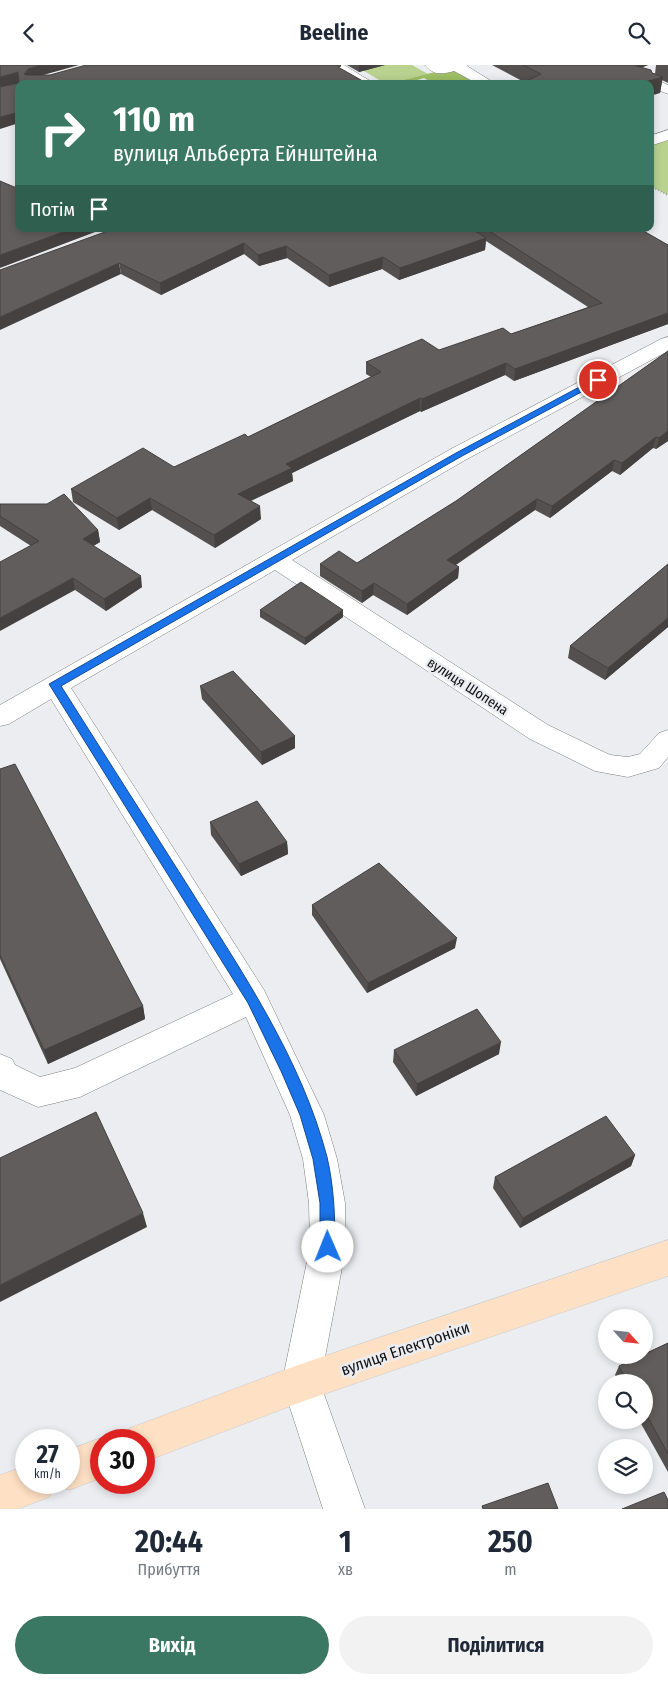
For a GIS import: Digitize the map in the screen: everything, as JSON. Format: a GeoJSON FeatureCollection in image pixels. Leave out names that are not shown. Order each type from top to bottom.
{"type":"FeatureCollection","features":[{"type":"Feature","properties":{"kind":"main road","name":"вулиця Електроніки"},"geometry":{"type":"LineString","coordinates":[[155,1438],[302,1383],[668,1258]]}},
{"type":"Feature","properties":{"kind":"main road"},"geometry":{"type":"LineString","coordinates":[[0,1495],[15,1490]]}},
{"type":"Feature","properties":{"kind":"street"},"geometry":{"type":"LineString","coordinates":[[334,65],[361,80]]}},
{"type":"Feature","properties":{"kind":"street"},"geometry":{"type":"LineString","coordinates":[[432,65],[440,70],[459,66],[482,80]]}},
{"type":"Feature","properties":{"kind":"street"},"geometry":{"type":"LineString","coordinates":[[613,65],[645,80]]}},
{"type":"Feature","properties":{"kind":"street"},"geometry":{"type":"LineString","coordinates":[[636,76],[657,69]]}},
{"type":"Feature","properties":{"kind":"street"},"geometry":{"type":"LineString","coordinates":[[654,84],[668,91]]}},
{"type":"Feature","properties":{"kind":"street"},"geometry":{"type":"LineString","coordinates":[[654,140],[668,135]]}},
{"type":"Feature","properties":{"kind":"street"},"geometry":{"type":"LineString","coordinates":[[0,717],[459,455],[668,343]]}},
{"type":"Feature","properties":{"kind":"street","name":"вулиця Шопена"},"geometry":{"type":"LineString","coordinates":[[275,559],[539,732],[597,760],[628,767],[649,761],[668,741]]}},
{"type":"Feature","properties":{"kind":"street"},"geometry":{"type":"LineString","coordinates":[[55,684],[253,999],[307,1115],[320,1159],[327,1203],[328,1247],[302,1383],[344,1509]]}},
{"type":"Feature","properties":{"kind":"street"},"geometry":{"type":"LineString","coordinates":[[0,1069],[3,1075],[38,1092],[80,1082],[253,999]]}},
{"type":"Feature","properties":{"kind":"path"},"geometry":{"type":"LineString","coordinates":[[654,188],[668,195]]}},
{"type":"Feature","properties":{"kind":"green space"},"geometry":{"type":"Polygon","coordinates":[[[354,65],[412,65],[428,74],[403,80],[379,80],[354,65]]]}},
{"type":"Feature","properties":{"kind":"green space"},"geometry":{"type":"Polygon","coordinates":[[[451,68],[472,80],[427,80],[424,78],[403,80],[451,68]]]}},
{"type":"Feature","properties":{"kind":"green space"},"geometry":{"type":"Polygon","coordinates":[[[668,138],[668,195],[654,188],[654,142],[668,138]]]}},
{"type":"Feature","properties":{"kind":"building"},"geometry":{"type":"Polygon","coordinates":[[[0,65],[41,65],[28,69],[24,74],[50,75],[86,65],[340,65],[338,67],[361,80],[19,80],[18,72],[0,77],[0,65]]]}},
{"type":"Feature","properties":{"kind":"building"},"geometry":{"type":"Polygon","coordinates":[[[523,65],[633,65],[651,70],[652,73],[663,77],[652,80],[528,80],[541,74],[523,65]]]}},
{"type":"Feature","properties":{"kind":"building"},"geometry":{"type":"Polygon","coordinates":[[[15,84],[15,113],[0,117],[0,87],[15,84]]]}},
{"type":"Feature","properties":{"kind":"building"},"geometry":{"type":"Polygon","coordinates":[[[0,181],[15,187],[15,232],[63,232],[0,255],[0,181]]]}},
{"type":"Feature","properties":{"kind":"building"},"geometry":{"type":"Polygon","coordinates":[[[105,232],[477,232],[486,238],[400,268],[383,257],[329,275],[286,246],[258,255],[244,243],[160,283],[119,263],[0,317],[0,270],[105,232]]]}},
{"type":"Feature","properties":{"kind":"building"},"geometry":{"type":"Polygon","coordinates":[[[491,232],[645,232],[668,245],[668,313],[515,369],[506,363],[422,399],[420,398],[286,464],[292,468],[238,494],[260,506],[214,535],[150,498],[117,518],[71,489],[143,448],[174,467],[245,434],[248,437],[381,372],[366,362],[422,339],[439,350],[503,328],[511,334],[602,303],[491,232]]]}},
{"type":"Feature","properties":{"kind":"building"},"geometry":{"type":"Polygon","coordinates":[[[668,351],[668,431],[659,438],[656,437],[622,463],[614,460],[552,506],[537,499],[447,560],[459,567],[407,604],[374,583],[362,591],[320,564],[339,551],[357,563],[456,501],[668,351]]]}},
{"type":"Feature","properties":{"kind":"building"},"geometry":{"type":"Polygon","coordinates":[[[64,494],[98,530],[83,539],[141,576],[104,599],[73,578],[0,618],[0,562],[39,541],[0,516],[0,504],[47,504],[64,494]]]}},
{"type":"Feature","properties":{"kind":"building"},"geometry":{"type":"Polygon","coordinates":[[[668,564],[668,618],[608,668],[570,646],[668,564]]]}},
{"type":"Feature","properties":{"kind":"building"},"geometry":{"type":"Polygon","coordinates":[[[301,582],[343,610],[305,638],[260,610],[301,582]]]}},
{"type":"Feature","properties":{"kind":"building"},"geometry":{"type":"Polygon","coordinates":[[[233,671],[295,736],[261,752],[200,686],[233,671]]]}},
{"type":"Feature","properties":{"kind":"building"},"geometry":{"type":"Polygon","coordinates":[[[15,764],[143,1006],[44,1050],[0,955],[0,769],[15,764]]]}},
{"type":"Feature","properties":{"kind":"building"},"geometry":{"type":"Polygon","coordinates":[[[257,801],[287,842],[239,864],[210,822],[257,801]]]}},
{"type":"Feature","properties":{"kind":"building"},"geometry":{"type":"Polygon","coordinates":[[[379,863],[457,938],[368,983],[312,905],[379,863]]]}},
{"type":"Feature","properties":{"kind":"building"},"geometry":{"type":"Polygon","coordinates":[[[477,1009],[501,1042],[417,1084],[394,1050],[477,1009]]]}},
{"type":"Feature","properties":{"kind":"building"},"geometry":{"type":"Polygon","coordinates":[[[96,1112],[143,1213],[0,1285],[0,1158],[96,1112]]]}},
{"type":"Feature","properties":{"kind":"building"},"geometry":{"type":"Polygon","coordinates":[[[606,1116],[635,1155],[523,1218],[495,1177],[606,1116]]]}},
{"type":"Feature","properties":{"kind":"building"},"geometry":{"type":"Polygon","coordinates":[[[668,1343],[668,1454],[653,1426],[653,1374],[623,1374],[619,1366],[623,1364],[653,1364],[653,1350],[668,1343]]]}},
{"type":"Feature","properties":{"kind":"building"},"geometry":{"type":"Polygon","coordinates":[[[548,1483],[558,1509],[483,1509],[482,1506],[548,1483]]]}},
{"type":"Feature","properties":{"kind":"building"},"geometry":{"type":"Polygon","coordinates":[[[664,1492],[668,1500],[668,1509],[622,1509],[664,1492]]]}},
{"type":"Feature","properties":{"kind":"route"},"geometry":{"type":"LineString","coordinates":[[328,1247],[327,1203],[320,1159],[307,1115],[287,1069],[253,999],[55,684],[459,455],[598,380]]}}]}
